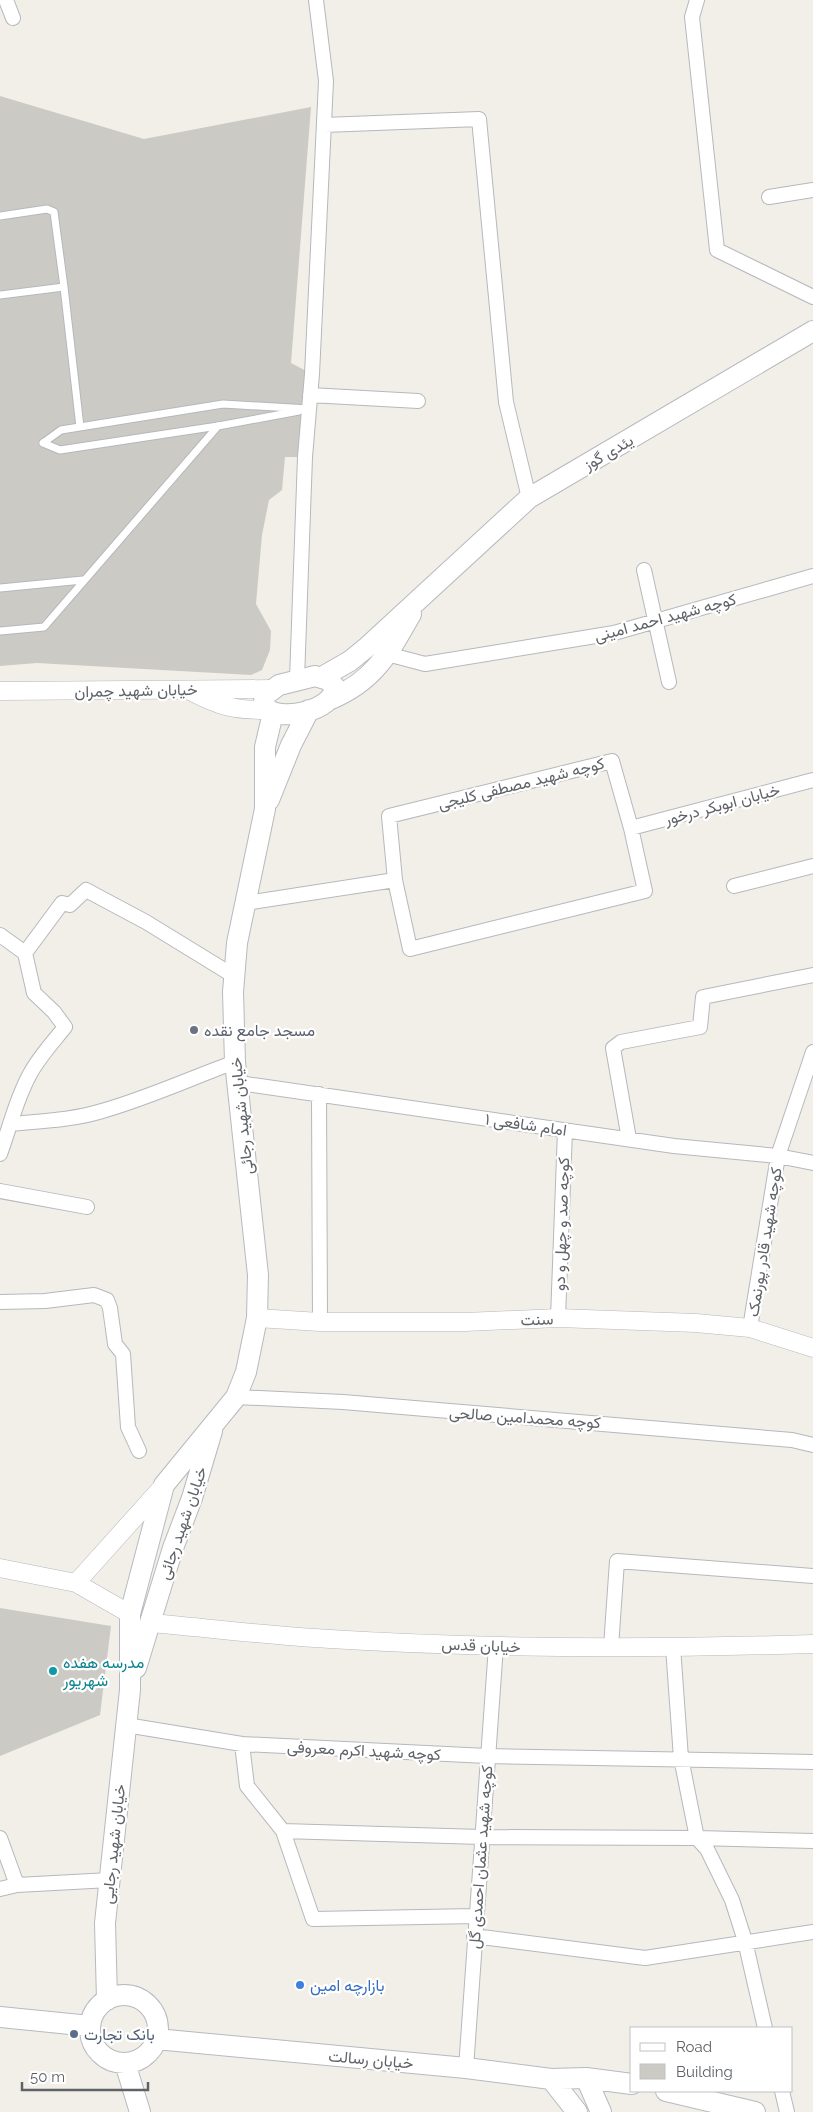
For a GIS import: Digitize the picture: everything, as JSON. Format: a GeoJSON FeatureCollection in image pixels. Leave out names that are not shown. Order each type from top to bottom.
{"type":"FeatureCollection","features":[{"type":"Feature","properties":{"kind":"main road","name":"یئدی گوز"},"geometry":{"type":"LineString","coordinates":[[322,677],[350,661],[529,498],[813,331]]}},
{"type":"Feature","properties":{"kind":"main road"},"geometry":{"type":"LineString","coordinates":[[270,711],[289,714],[309,710],[347,692],[368,677],[381,664],[420,597]]}},
{"type":"Feature","properties":{"kind":"main road"},"geometry":{"type":"LineString","coordinates":[[272,690],[278,685],[297,679],[322,677],[328,680],[335,688],[335,693],[331,699]]}},
{"type":"Feature","properties":{"kind":"main road","name":"خیابان شهید رجائی"},"geometry":{"type":"LineString","coordinates":[[130,1614],[164,1485],[236,1397],[246,1372],[257,1318],[258,1275],[239,1083],[235,1062],[233,992],[237,943],[265,809],[265,747],[270,711],[263,700],[264,696],[272,690]]}},
{"type":"Feature","properties":{"kind":"main road"},"geometry":{"type":"LineString","coordinates":[[265,809],[291,745],[309,710]]}},
{"type":"Feature","properties":{"kind":"main road","name":"خیابان شهید رجائی"},"geometry":{"type":"LineString","coordinates":[[150,1623],[173,1548],[192,1498],[215,1422]]}},
{"type":"Feature","properties":{"kind":"main road"},"geometry":{"type":"LineString","coordinates":[[164,1485],[181,1488],[192,1498]]}},
{"type":"Feature","properties":{"kind":"main road","name":"خیابان شهید رجایی"},"geometry":{"type":"LineString","coordinates":[[107,2000],[105,1923],[130,1690],[130,1614]]}},
{"type":"Feature","properties":{"kind":"main road","name":"خیابان شهید رجایی"},"geometry":{"type":"LineString","coordinates":[[130,1690],[150,1623]]}},
{"type":"Feature","properties":{"kind":"main road"},"geometry":{"type":"LineString","coordinates":[[118,1996],[128,1996],[139,1999],[147,2005],[157,2022],[156,2039],[150,2051],[142,2058],[125,2063],[112,2061],[102,2055],[95,2047],[91,2037],[90,2026],[93,2016],[107,2000],[118,1996]]}},
{"type":"Feature","properties":{"kind":"main road"},"geometry":{"type":"LineString","coordinates":[[0,2018],[90,2026]]}},
{"type":"Feature","properties":{"kind":"main road","name":"خیابان رسالت"},"geometry":{"type":"LineString","coordinates":[[156,2039],[466,2068],[551,2079],[586,2078],[630,2084]]}},
{"type":"Feature","properties":{"kind":"main road"},"geometry":{"type":"LineString","coordinates":[[125,2063],[140,2112]]}},
{"type":"Feature","properties":{"kind":"main road"},"geometry":{"type":"LineString","coordinates":[[586,2078],[601,2112]]}},
{"type":"Feature","properties":{"kind":"main road"},"geometry":{"type":"LineString","coordinates":[[551,2079],[577,2112]]}},
{"type":"Feature","properties":{"kind":"main road"},"geometry":{"type":"LineString","coordinates":[[670,2092],[755,2112]]}},
{"type":"Feature","properties":{"kind":"street"},"geometry":{"type":"LineString","coordinates":[[6,0],[13,18]]}},
{"type":"Feature","properties":{"kind":"street"},"geometry":{"type":"LineString","coordinates":[[297,679],[305,457],[310,402],[326,81],[316,0]]}},
{"type":"Feature","properties":{"kind":"street"},"geometry":{"type":"LineString","coordinates":[[697,0],[692,17],[717,250],[813,297]]}},
{"type":"Feature","properties":{"kind":"street"},"geometry":{"type":"LineString","coordinates":[[324,125],[479,119],[506,402],[529,498]]}},
{"type":"Feature","properties":{"kind":"street"},"geometry":{"type":"LineString","coordinates":[[769,196],[813,190]]}},
{"type":"Feature","properties":{"kind":"street"},"geometry":{"type":"LineString","coordinates":[[310,402],[418,401]]}},
{"type":"Feature","properties":{"kind":"street"},"geometry":{"type":"LineString","coordinates":[[644,570],[669,682]]}},
{"type":"Feature","properties":{"kind":"street","name":"کوچه شهید احمد امینی"},"geometry":{"type":"LineString","coordinates":[[387,654],[425,664],[614,634],[656,620],[813,576]]}},
{"type":"Feature","properties":{"kind":"street","name":"خیابان شهید چمران"},"geometry":{"type":"LineString","coordinates":[[0,691],[272,690]]}},
{"type":"Feature","properties":{"kind":"street"},"geometry":{"type":"LineString","coordinates":[[190,691],[215,704],[228,708],[270,711]]}},
{"type":"Feature","properties":{"kind":"street","name":"کوچه شهید مصطفی کلیجی"},"geometry":{"type":"LineString","coordinates":[[612,760],[631,828],[645,891],[410,949],[394,880],[389,816],[612,760]]}},
{"type":"Feature","properties":{"kind":"street","name":"خیابان ابوبکر درخور"},"geometry":{"type":"LineString","coordinates":[[631,828],[813,780]]}},
{"type":"Feature","properties":{"kind":"street"},"geometry":{"type":"LineString","coordinates":[[734,886],[813,866]]}},
{"type":"Feature","properties":{"kind":"street"},"geometry":{"type":"LineString","coordinates":[[246,903],[394,880]]}},
{"type":"Feature","properties":{"kind":"street"},"geometry":{"type":"LineString","coordinates":[[25,953],[62,903],[70,905],[86,890],[146,922],[234,976]]}},
{"type":"Feature","properties":{"kind":"street"},"geometry":{"type":"LineString","coordinates":[[0,935],[25,953],[34,993],[54,1012],[65,1027],[30,1072],[16,1105],[0,1154]]}},
{"type":"Feature","properties":{"kind":"street"},"geometry":{"type":"LineString","coordinates":[[629,1139],[613,1048],[621,1042],[700,1027],[703,997],[813,975]]}},
{"type":"Feature","properties":{"kind":"street","name":"کوچه شهید قادر پورنمک"},"geometry":{"type":"LineString","coordinates":[[750,1328],[778,1156],[813,1052]]}},
{"type":"Feature","properties":{"kind":"street"},"geometry":{"type":"LineString","coordinates":[[11,1124],[59,1120],[100,1112],[140,1100],[235,1062]]}},
{"type":"Feature","properties":{"kind":"street","name":"امام شافعی ۱"},"geometry":{"type":"LineString","coordinates":[[239,1083],[674,1146],[778,1156],[813,1163]]}},
{"type":"Feature","properties":{"kind":"street"},"geometry":{"type":"LineString","coordinates":[[319,1094],[320,1322]]}},
{"type":"Feature","properties":{"kind":"street","name":"کوچه صد و چهل و دو"},"geometry":{"type":"LineString","coordinates":[[558,1318],[565,1130]]}},
{"type":"Feature","properties":{"kind":"street"},"geometry":{"type":"LineString","coordinates":[[0,1191],[87,1207]]}},
{"type":"Feature","properties":{"kind":"street"},"geometry":{"type":"LineString","coordinates":[[0,1302],[45,1301],[94,1295],[107,1300],[110,1308],[115,1344],[123,1354],[128,1427],[139,1450]]}},
{"type":"Feature","properties":{"kind":"street","name":"سنت"},"geometry":{"type":"LineString","coordinates":[[257,1318],[320,1322],[465,1322],[558,1318],[696,1323],[750,1328],[813,1348]]}},
{"type":"Feature","properties":{"kind":"street","name":"کوچه محمدامین صالحی"},"geometry":{"type":"LineString","coordinates":[[236,1397],[343,1402],[471,1414],[622,1424],[792,1440],[813,1445]]}},
{"type":"Feature","properties":{"kind":"street"},"geometry":{"type":"LineString","coordinates":[[76,1583],[164,1485]]}},
{"type":"Feature","properties":{"kind":"street"},"geometry":{"type":"LineString","coordinates":[[610,1647],[617,1560],[813,1576]]}},
{"type":"Feature","properties":{"kind":"street"},"geometry":{"type":"LineString","coordinates":[[0,1568],[11,1568],[76,1583],[130,1614]]}},
{"type":"Feature","properties":{"kind":"street","name":"خیابان قدس"},"geometry":{"type":"LineString","coordinates":[[150,1623],[329,1639],[496,1646],[673,1647],[813,1644]]}},
{"type":"Feature","properties":{"kind":"street","name":"کوچه شهید عثمان احمدی گل"},"geometry":{"type":"LineString","coordinates":[[466,2068],[496,1646]]}},
{"type":"Feature","properties":{"kind":"street"},"geometry":{"type":"LineString","coordinates":[[673,1647],[681,1758],[697,1838],[707,1849],[732,1900],[745,1941],[765,2027]]}},
{"type":"Feature","properties":{"kind":"street","name":"کوچه شهید اکرم معروفی"},"geometry":{"type":"LineString","coordinates":[[126,1725],[242,1744],[487,1756],[681,1758],[813,1762]]}},
{"type":"Feature","properties":{"kind":"street"},"geometry":{"type":"LineString","coordinates":[[242,1744],[247,1786],[283,1831],[313,1919],[476,1916]]}},
{"type":"Feature","properties":{"kind":"street"},"geometry":{"type":"LineString","coordinates":[[283,1831],[481,1837],[697,1838],[813,1842]]}},
{"type":"Feature","properties":{"kind":"street"},"geometry":{"type":"LineString","coordinates":[[0,1838],[17,1885]]}},
{"type":"Feature","properties":{"kind":"street"},"geometry":{"type":"LineString","coordinates":[[0,1889],[17,1885],[110,1880]]}},
{"type":"Feature","properties":{"kind":"street"},"geometry":{"type":"LineString","coordinates":[[474,1936],[645,1958],[745,1941],[813,1932]]}},
{"type":"Feature","properties":{"kind":"street"},"geometry":{"type":"LineString","coordinates":[[782,2092],[787,2112]]}},
{"type":"Feature","properties":{"kind":"lane"},"geometry":{"type":"LineString","coordinates":[[0,216],[47,209],[54,212],[80,426]]}},
{"type":"Feature","properties":{"kind":"lane"},"geometry":{"type":"LineString","coordinates":[[0,295],[64,288]]}},
{"type":"Feature","properties":{"kind":"lane"},"geometry":{"type":"LineString","coordinates":[[310,402],[218,426],[60,450],[43,443],[61,430],[223,404],[310,402]]}},
{"type":"Feature","properties":{"kind":"lane"},"geometry":{"type":"LineString","coordinates":[[0,631],[44,627],[218,426]]}},
{"type":"Feature","properties":{"kind":"lane"},"geometry":{"type":"LineString","coordinates":[[0,588],[83,580]]}},
{"type":"Feature","properties":{"kind":"building"},"geometry":{"type":"Polygon","coordinates":[[[0,96],[144,139],[311,107],[291,363],[312,374],[305,457],[285,457],[282,490],[269,500],[262,535],[256,604],[271,631],[270,650],[262,670],[251,675],[37,663],[0,666],[0,96]]]}},
{"type":"Feature","properties":{"kind":"building","name":"مدرسه هفده شهریور"},"geometry":{"type":"Polygon","coordinates":[[[0,1608],[111,1626],[100,1715],[0,1756],[0,1608]]]}},
{"type":"Feature","properties":{"kind":"place","name":"مسجد جامع نقده"},"geometry":{"type":"Point","coordinates":[194,1030]}},
{"type":"Feature","properties":{"kind":"place","name":"مدرسه هفده شهریور"},"geometry":{"type":"Point","coordinates":[53,1671]}},
{"type":"Feature","properties":{"kind":"place","name":"بازارچه امین"},"geometry":{"type":"Point","coordinates":[300,1985]}},
{"type":"Feature","properties":{"kind":"place","name":"بانک تجارت"},"geometry":{"type":"Point","coordinates":[74,2034]}}]}
